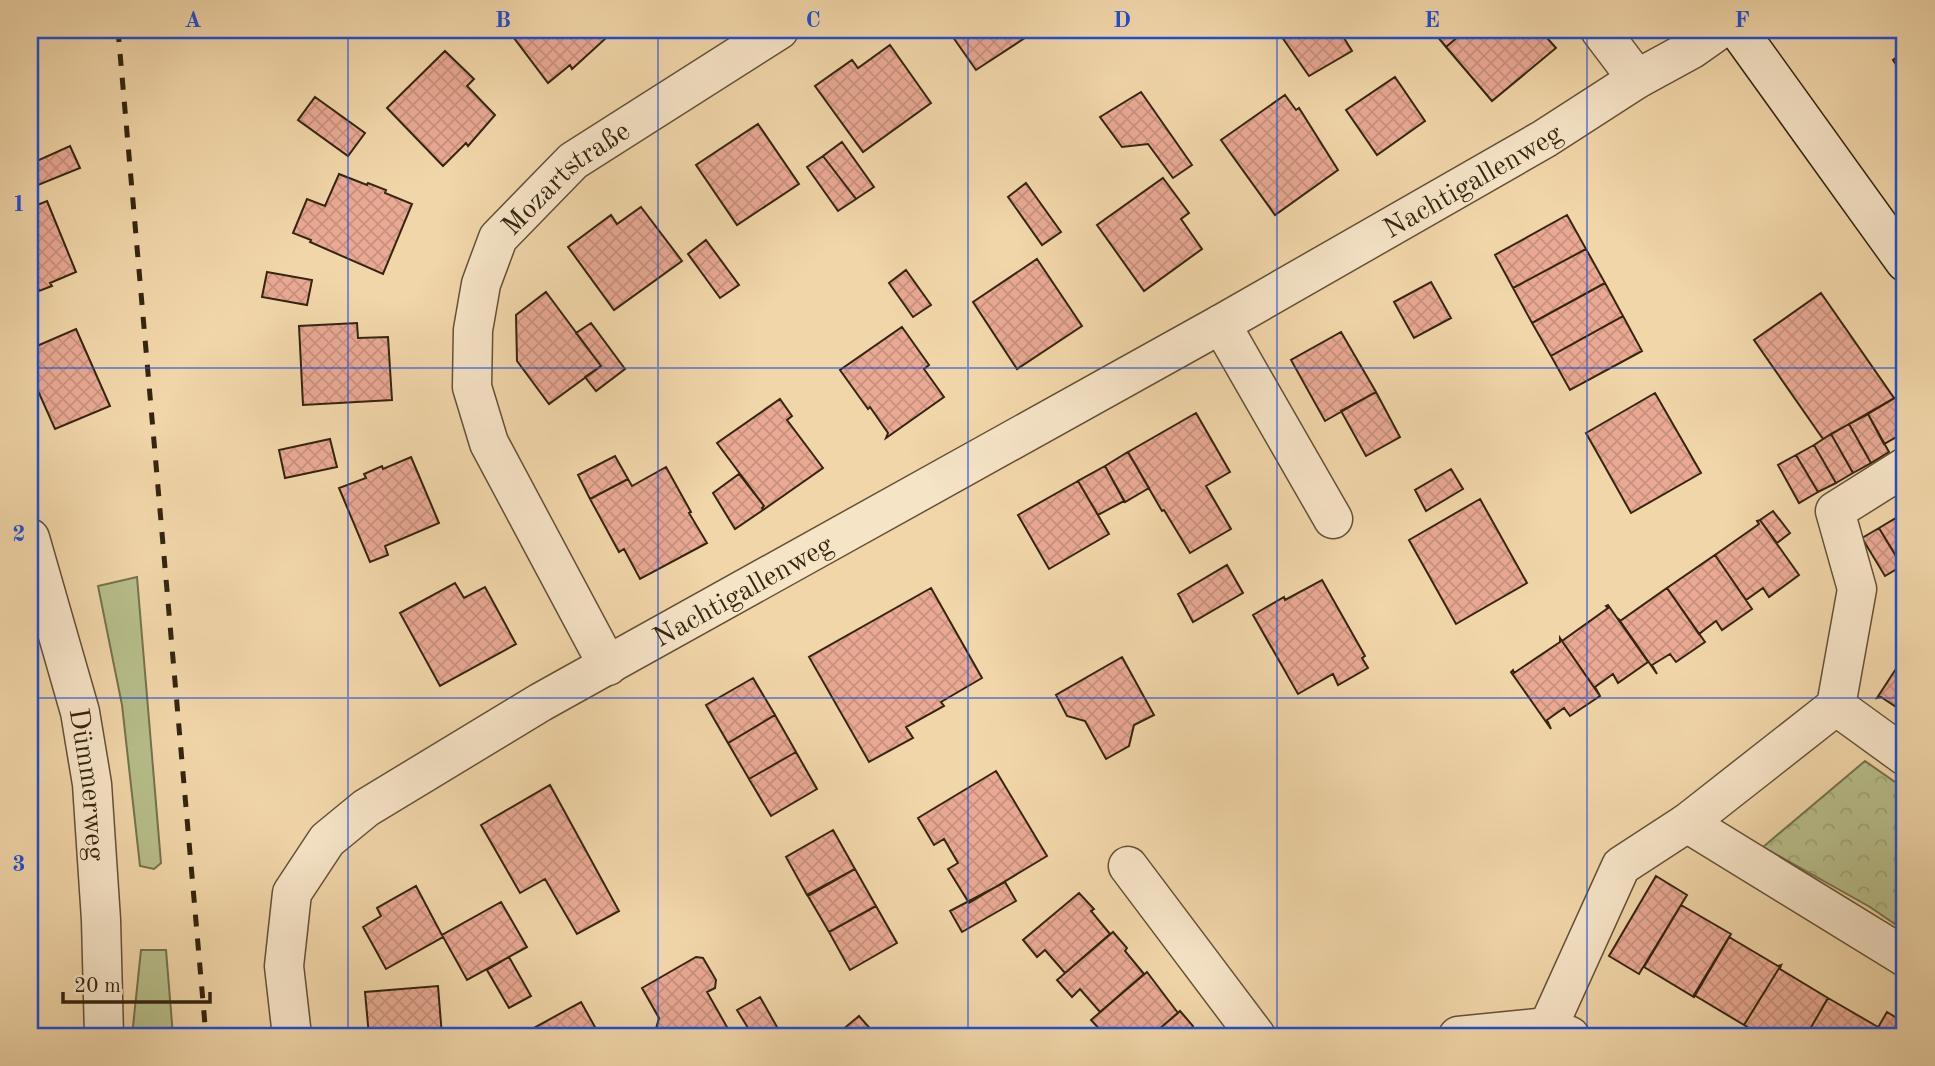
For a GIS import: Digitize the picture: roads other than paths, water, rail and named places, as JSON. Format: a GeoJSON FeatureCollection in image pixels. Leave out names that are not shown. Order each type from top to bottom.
{"type":"FeatureCollection","features":[{"type":"Feature","properties":{"kind":"street","name":"Mozartstraße"},"geometry":{"type":"LineString","coordinates":[[608,666],[489,443],[472,387],[473,330],[481,284],[498,238],[573,161],[779,30]]}},
{"type":"Feature","properties":{"kind":"street"},"geometry":{"type":"LineString","coordinates":[[1600,30],[1637,79]]}},
{"type":"Feature","properties":{"kind":"street","name":"Nachtigallenweg"},"geometry":{"type":"LineString","coordinates":[[292,1036],[284,966],[292,892],[327,840],[366,808],[541,702],[1221,324],[1544,139],[1719,30]]}},
{"type":"Feature","properties":{"kind":"street"},"geometry":{"type":"LineString","coordinates":[[1738,30],[1905,262]]}},
{"type":"Feature","properties":{"kind":"street"},"geometry":{"type":"LineString","coordinates":[[1221,324],[1333,519]]}},
{"type":"Feature","properties":{"kind":"street"},"geometry":{"type":"LineString","coordinates":[[1458,1036],[1559,1032],[1621,866],[1687,823],[1836,706],[1857,589],[1835,510],[1905,467]]}},
{"type":"Feature","properties":{"kind":"street","name":"Dümmerweg"},"geometry":{"type":"LineString","coordinates":[[30,538],[80,712],[92,784],[102,920],[104,1036]]}},
{"type":"Feature","properties":{"kind":"street"},"geometry":{"type":"LineString","coordinates":[[1836,706],[1905,756]]}},
{"type":"Feature","properties":{"kind":"street"},"geometry":{"type":"LineString","coordinates":[[1687,823],[1905,957]]}},
{"type":"Feature","properties":{"kind":"street"},"geometry":{"type":"LineString","coordinates":[[1128,866],[1256,1036]]}},
{"type":"Feature","properties":{"kind":"railway"},"geometry":{"type":"LineString","coordinates":[[118,30],[206,1036]]}}]}
